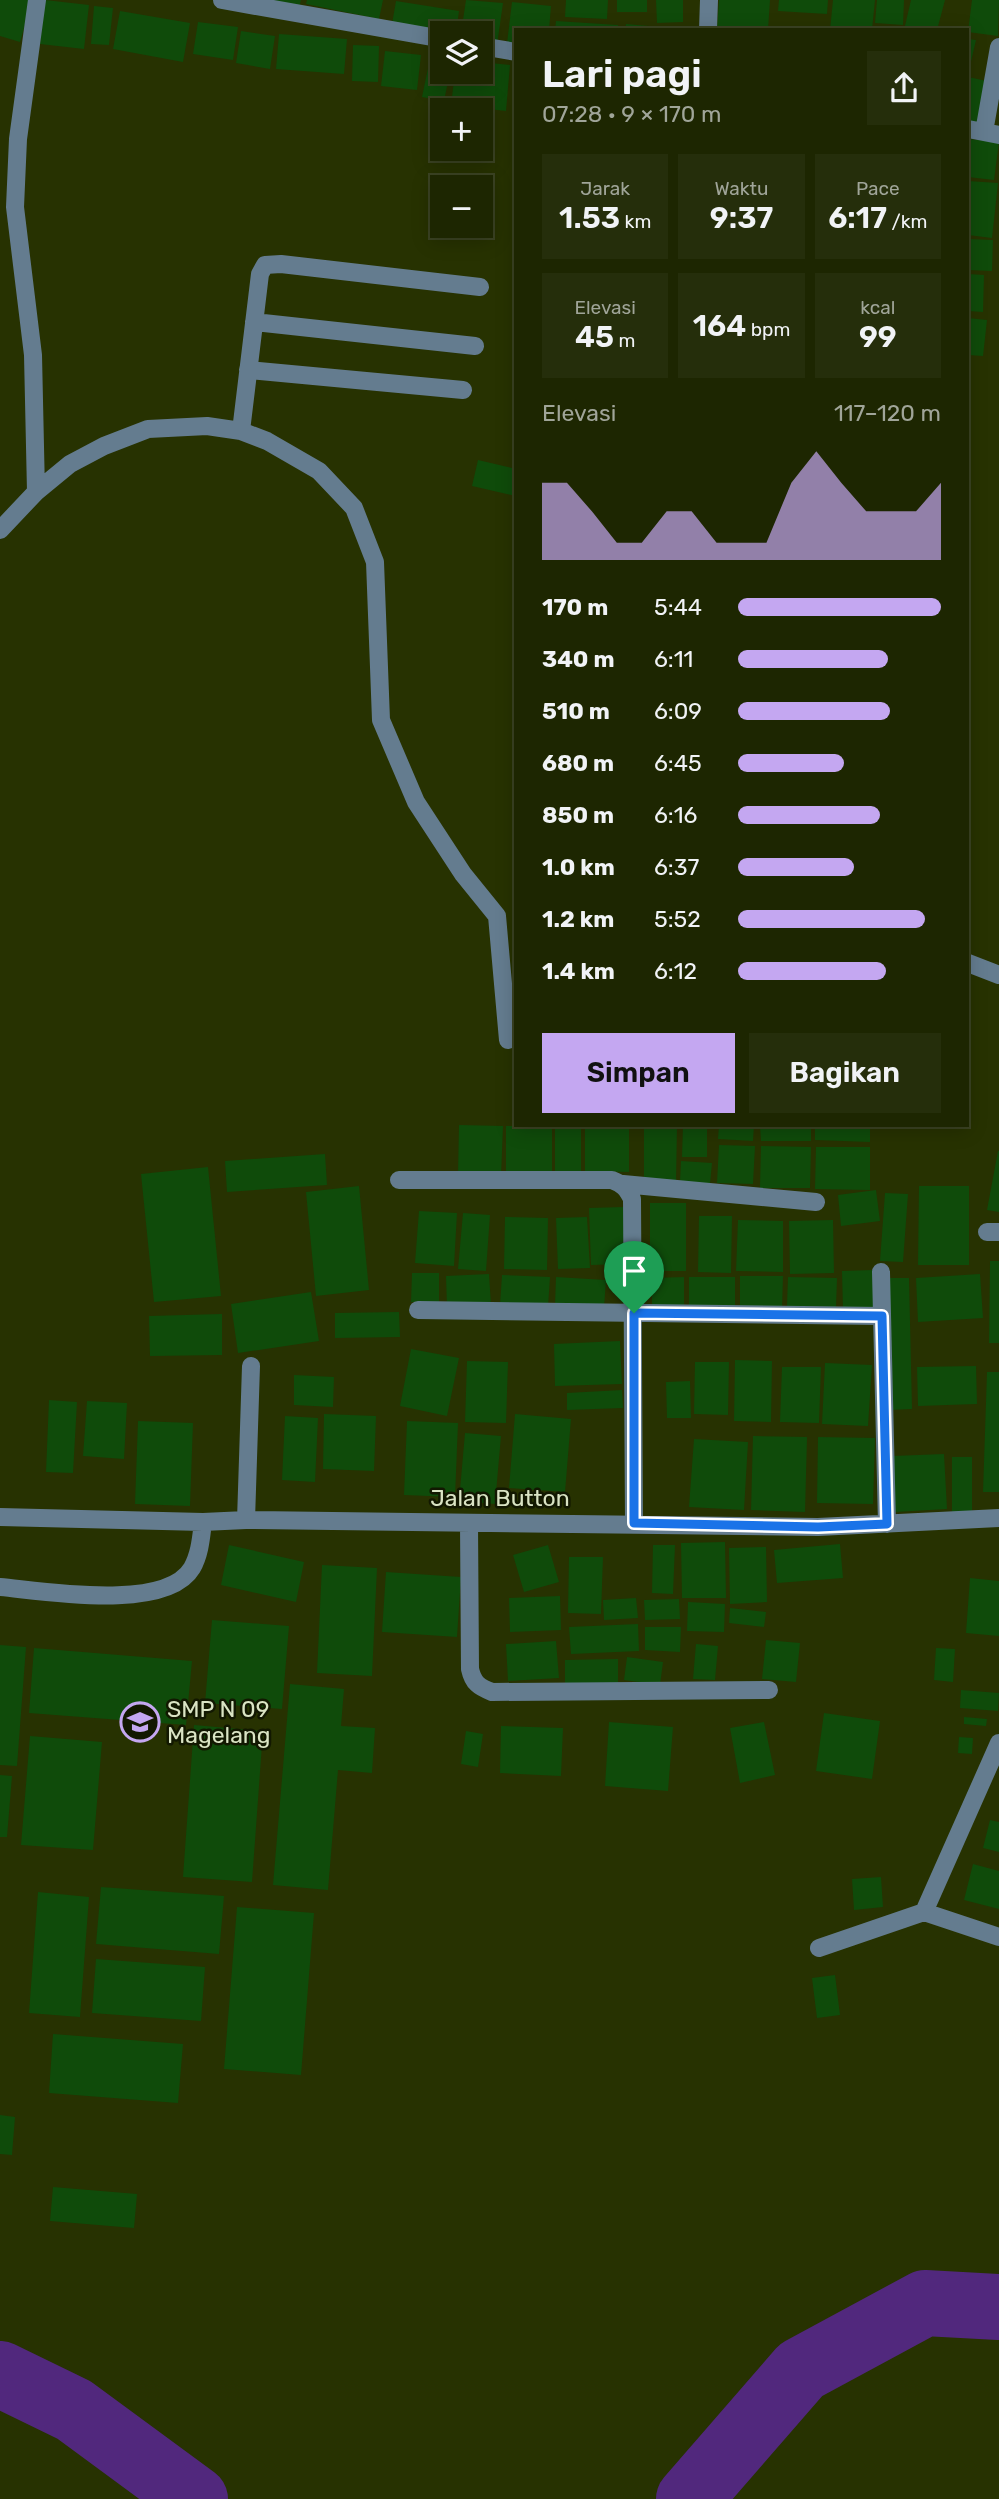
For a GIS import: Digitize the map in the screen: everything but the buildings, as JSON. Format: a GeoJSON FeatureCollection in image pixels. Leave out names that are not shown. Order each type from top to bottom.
{"type":"FeatureCollection","features":[{"type":"Feature","properties":{"kind":"street"},"geometry":{"type":"LineString","coordinates":[[36,492],[33,355],[15,207],[18,139],[37,0]]}},
{"type":"Feature","properties":{"kind":"street"},"geometry":{"type":"LineString","coordinates":[[222,0],[430,37]]}},
{"type":"Feature","properties":{"kind":"street"},"geometry":{"type":"LineString","coordinates":[[708,28],[709,0]]}},
{"type":"Feature","properties":{"kind":"street"},"geometry":{"type":"LineString","coordinates":[[984,132],[999,47]]}},
{"type":"Feature","properties":{"kind":"street"},"geometry":{"type":"LineString","coordinates":[[493,48],[514,52]]}},
{"type":"Feature","properties":{"kind":"street"},"geometry":{"type":"LineString","coordinates":[[241,431],[260,274],[265,265],[281,264],[480,287]]}},
{"type":"Feature","properties":{"kind":"street"},"geometry":{"type":"LineString","coordinates":[[254,322],[475,346]]}},
{"type":"Feature","properties":{"kind":"street"},"geometry":{"type":"LineString","coordinates":[[248,370],[463,390]]}},
{"type":"Feature","properties":{"kind":"street"},"geometry":{"type":"LineString","coordinates":[[0,530],[36,492],[70,464],[104,446],[148,429],[207,426],[241,431],[267,441],[318,471],[354,508],[375,562],[382,720],[416,802],[463,874],[497,916],[508,1040]]}},
{"type":"Feature","properties":{"kind":"street"},"geometry":{"type":"LineString","coordinates":[[497,916],[514,915]]}},
{"type":"Feature","properties":{"kind":"street"},"geometry":{"type":"LineString","coordinates":[[969,963],[999,975]]}},
{"type":"Feature","properties":{"kind":"street"},"geometry":{"type":"LineString","coordinates":[[399,1180],[612,1180],[623,1184],[816,1202]]}},
{"type":"Feature","properties":{"kind":"street"},"geometry":{"type":"LineString","coordinates":[[623,1184],[632,1199],[634,1523]]}},
{"type":"Feature","properties":{"kind":"street"},"geometry":{"type":"LineString","coordinates":[[881,1272],[887,1524]]}},
{"type":"Feature","properties":{"kind":"street"},"geometry":{"type":"LineString","coordinates":[[418,1310],[882,1316]]}},
{"type":"Feature","properties":{"kind":"street"},"geometry":{"type":"LineString","coordinates":[[246,1520],[251,1366]]}},
{"type":"Feature","properties":{"kind":"street","name":"Jalan Button"},"geometry":{"type":"LineString","coordinates":[[0,1517],[203,1522],[634,1523],[818,1527],[999,1518]]}},
{"type":"Feature","properties":{"kind":"street"},"geometry":{"type":"LineString","coordinates":[[0,1587],[125,1596],[165,1590],[191,1571],[201,1548],[203,1522]]}},
{"type":"Feature","properties":{"kind":"street"},"geometry":{"type":"LineString","coordinates":[[469,1523],[470,1669],[472,1678],[479,1686],[492,1692],[769,1690]]}},
{"type":"Feature","properties":{"kind":"street"},"geometry":{"type":"LineString","coordinates":[[924,1912],[999,1744]]}},
{"type":"Feature","properties":{"kind":"street"},"geometry":{"type":"LineString","coordinates":[[819,1948],[924,1912],[999,1937]]}},
{"type":"Feature","properties":{"kind":"waterway"},"geometry":{"type":"LineString","coordinates":[[689,2499],[801,2370],[925,2303],[999,2307]]}},
{"type":"Feature","properties":{"kind":"waterway"},"geometry":{"type":"LineString","coordinates":[[0,2374],[74,2410],[195,2499]]}},
{"type":"Feature","properties":{"kind":"place","name":"SMP N 09 Magelang"},"geometry":{"type":"Point","coordinates":[140,1722]}},
{"type":"Feature","properties":{"kind":"route"},"geometry":{"type":"LineString","coordinates":[[634,1313],[882,1316],[887,1524],[818,1527],[634,1523],[634,1313]]}}]}
